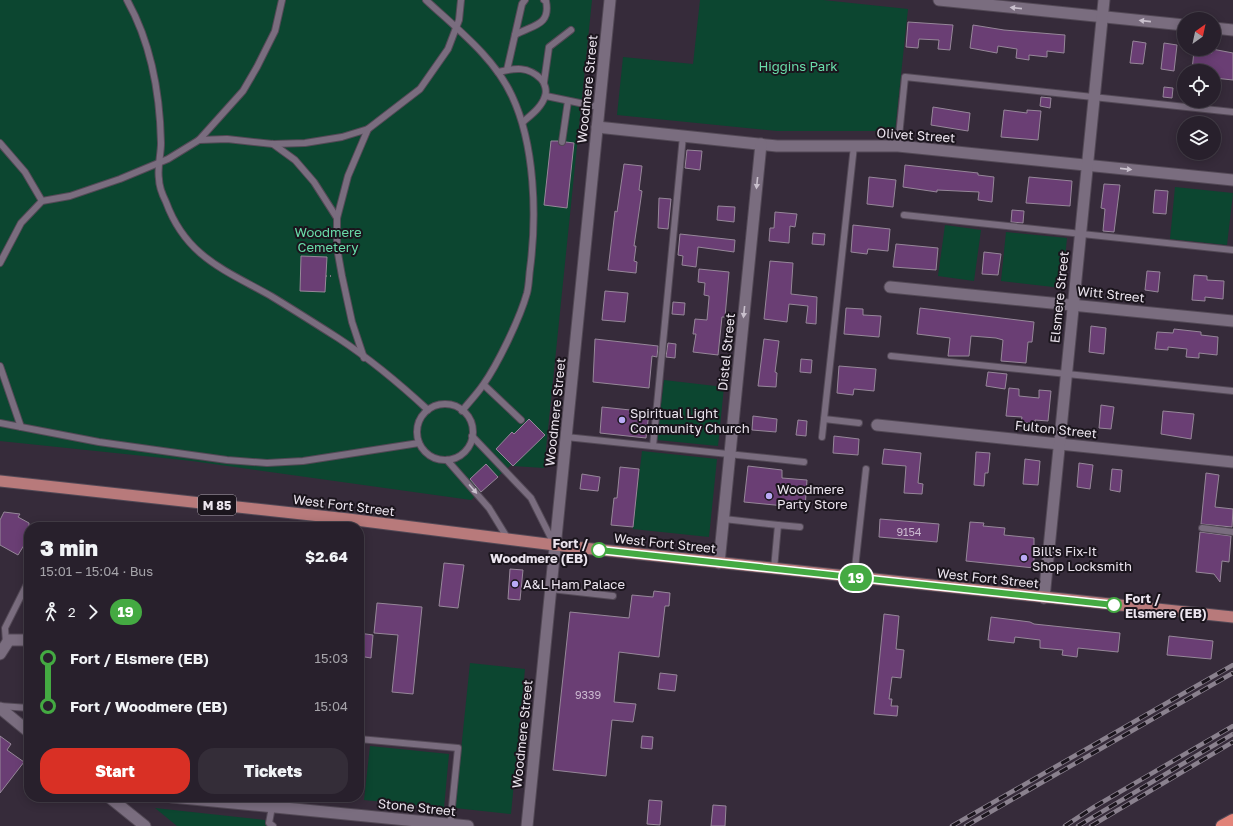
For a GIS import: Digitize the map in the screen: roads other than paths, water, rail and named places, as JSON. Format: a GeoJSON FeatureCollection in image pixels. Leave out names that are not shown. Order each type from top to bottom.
{"type":"FeatureCollection","features":[{"type":"Feature","properties":{"kind":"highway"},"geometry":{"type":"LineString","coordinates":[[1222,826],[1233,820]]}},
{"type":"Feature","properties":{"kind":"main road","name":"West Fort Street"},"geometry":{"type":"LineString","coordinates":[[0,481],[339,522]]}},
{"type":"Feature","properties":{"kind":"main road","name":"West Fort Street"},"geometry":{"type":"LineString","coordinates":[[364,525],[1233,617]]}},
{"type":"Feature","properties":{"kind":"street","name":"Woodmere Street"},"geometry":{"type":"LineString","coordinates":[[527,826],[610,0]]}},
{"type":"Feature","properties":{"kind":"street"},"geometry":{"type":"LineString","coordinates":[[939,0],[1177,24]]}},
{"type":"Feature","properties":{"kind":"street","name":"Elsmere Street"},"geometry":{"type":"LineString","coordinates":[[1044,598],[1058,443],[1104,0]]}},
{"type":"Feature","properties":{"kind":"street"},"geometry":{"type":"LineString","coordinates":[[1221,29],[1233,30]]}},
{"type":"Feature","properties":{"kind":"street","name":"Olivet Street"},"geometry":{"type":"LineString","coordinates":[[597,126],[777,146],[898,146],[1233,180]]}},
{"type":"Feature","properties":{"kind":"street","name":"Distel Street"},"geometry":{"type":"LineString","coordinates":[[719,563],[761,144]]}},
{"type":"Feature","properties":{"kind":"street","name":"Witt Street"},"geometry":{"type":"LineString","coordinates":[[890,287],[1233,321]]}},
{"type":"Feature","properties":{"kind":"street","name":"Fulton Street"},"geometry":{"type":"LineString","coordinates":[[877,425],[1233,462]]}},
{"type":"Feature","properties":{"kind":"street"},"geometry":{"type":"LineString","coordinates":[[0,654],[6,643],[13,639],[24,640]]}},
{"type":"Feature","properties":{"kind":"street"},"geometry":{"type":"LineString","coordinates":[[0,707],[24,728]]}},
{"type":"Feature","properties":{"kind":"street"},"geometry":{"type":"LineString","coordinates":[[115,802],[145,826]]}},
{"type":"Feature","properties":{"kind":"street","name":"Stone Street"},"geometry":{"type":"LineString","coordinates":[[222,802],[468,826]]}},
{"type":"Feature","properties":{"kind":"lane"},"geometry":{"type":"LineString","coordinates":[[127,0],[146,41],[156,85],[161,143],[159,179],[166,203],[181,232],[194,249],[223,270],[272,297],[340,340],[402,386],[428,410]]}},
{"type":"Feature","properties":{"kind":"lane"},"geometry":{"type":"LineString","coordinates":[[0,263],[21,223],[42,201],[70,196],[120,179],[160,162],[199,140],[243,91],[258,67],[275,31],[282,0]]}},
{"type":"Feature","properties":{"kind":"lane"},"geometry":{"type":"LineString","coordinates":[[426,0],[476,46],[498,72],[512,96],[522,122],[533,188],[533,250],[527,292],[505,345],[484,385],[462,411]]}},
{"type":"Feature","properties":{"kind":"lane"},"geometry":{"type":"LineString","coordinates":[[199,140],[227,139],[273,144],[305,143],[342,137],[368,129],[420,89],[448,49],[457,28],[461,0]]}},
{"type":"Feature","properties":{"kind":"lane"},"geometry":{"type":"LineString","coordinates":[[507,70],[522,4],[525,0]]}},
{"type":"Feature","properties":{"kind":"lane"},"geometry":{"type":"LineString","coordinates":[[515,34],[535,27],[544,21],[548,11],[546,1],[544,0]]}},
{"type":"Feature","properties":{"kind":"lane"},"geometry":{"type":"LineString","coordinates":[[522,122],[539,107],[546,96],[544,82],[549,47],[571,30]]}},
{"type":"Feature","properties":{"kind":"lane"},"geometry":{"type":"LineString","coordinates":[[498,72],[514,68],[533,71],[544,82]]}},
{"type":"Feature","properties":{"kind":"lane"},"geometry":{"type":"LineString","coordinates":[[898,146],[905,77],[1233,112]]}},
{"type":"Feature","properties":{"kind":"lane"},"geometry":{"type":"LineString","coordinates":[[546,96],[599,107]]}},
{"type":"Feature","properties":{"kind":"lane"},"geometry":{"type":"LineString","coordinates":[[562,142],[568,101]]}},
{"type":"Feature","properties":{"kind":"lane"},"geometry":{"type":"LineString","coordinates":[[364,358],[352,322],[342,276],[338,248],[337,218],[348,176],[368,129]]}},
{"type":"Feature","properties":{"kind":"lane"},"geometry":{"type":"LineString","coordinates":[[653,446],[683,136]]}},
{"type":"Feature","properties":{"kind":"lane"},"geometry":{"type":"LineString","coordinates":[[0,143],[25,172],[42,201]]}},
{"type":"Feature","properties":{"kind":"lane"},"geometry":{"type":"LineString","coordinates":[[273,144],[295,160],[314,182],[337,218]]}},
{"type":"Feature","properties":{"kind":"lane"},"geometry":{"type":"LineString","coordinates":[[822,437],[854,146]]}},
{"type":"Feature","properties":{"kind":"lane"},"geometry":{"type":"LineString","coordinates":[[904,215],[1233,250]]}},
{"type":"Feature","properties":{"kind":"lane"},"geometry":{"type":"LineString","coordinates":[[891,356],[1233,391]]}},
{"type":"Feature","properties":{"kind":"lane"},"geometry":{"type":"LineString","coordinates":[[0,366],[21,427]]}},
{"type":"Feature","properties":{"kind":"lane"},"geometry":{"type":"LineString","coordinates":[[484,385],[521,420]]}},
{"type":"Feature","properties":{"kind":"lane"},"geometry":{"type":"LineString","coordinates":[[441,404],[450,405],[462,411],[471,422],[472,436],[467,449],[461,455],[447,460],[434,458],[426,453],[419,443],[417,429],[419,420],[428,410],[441,404]]}},
{"type":"Feature","properties":{"kind":"lane"},"geometry":{"type":"LineString","coordinates":[[824,419],[859,423]]}},
{"type":"Feature","properties":{"kind":"lane"},"geometry":{"type":"LineString","coordinates":[[0,423],[99,442],[227,460],[268,463],[304,461],[419,443]]}},
{"type":"Feature","properties":{"kind":"lane"},"geometry":{"type":"LineString","coordinates":[[472,436],[531,498],[555,545]]}},
{"type":"Feature","properties":{"kind":"lane"},"geometry":{"type":"LineString","coordinates":[[566,437],[804,462]]}},
{"type":"Feature","properties":{"kind":"lane"},"geometry":{"type":"LineString","coordinates":[[447,460],[489,508],[508,539]]}},
{"type":"Feature","properties":{"kind":"lane"},"geometry":{"type":"LineString","coordinates":[[854,577],[866,469]]}},
{"type":"Feature","properties":{"kind":"lane"},"geometry":{"type":"LineString","coordinates":[[724,519],[800,527]]}},
{"type":"Feature","properties":{"kind":"lane"},"geometry":{"type":"LineString","coordinates":[[774,569],[778,525]]}},
{"type":"Feature","properties":{"kind":"lane"},"geometry":{"type":"LineString","coordinates":[[1202,528],[1233,532]]}},
{"type":"Feature","properties":{"kind":"lane"},"geometry":{"type":"LineString","coordinates":[[551,589],[613,596]]}},
{"type":"Feature","properties":{"kind":"lane"},"geometry":{"type":"LineString","coordinates":[[6,643],[5,628],[24,590]]}},
{"type":"Feature","properties":{"kind":"lane"},"geometry":{"type":"LineString","coordinates":[[0,707],[24,708]]}},
{"type":"Feature","properties":{"kind":"lane"},"geometry":{"type":"LineString","coordinates":[[364,739],[458,748],[450,825]]}},
{"type":"Feature","properties":{"kind":"lane"},"geometry":{"type":"LineString","coordinates":[[272,807],[269,823],[273,826]]}},
{"type":"Feature","properties":{"kind":"railway"},"geometry":{"type":"LineString","coordinates":[[952,826],[1233,665]]}},
{"type":"Feature","properties":{"kind":"railway"},"geometry":{"type":"LineString","coordinates":[[966,826],[1233,673]]}},
{"type":"Feature","properties":{"kind":"railway"},"geometry":{"type":"LineString","coordinates":[[1065,826],[1094,807],[1233,726]]}},
{"type":"Feature","properties":{"kind":"railway"},"geometry":{"type":"LineString","coordinates":[[1078,826],[1233,734]]}},
{"type":"Feature","properties":{"kind":"railway"},"geometry":{"type":"LineString","coordinates":[[1091,826],[1233,742]]}},
{"type":"Feature","properties":{"kind":"place","name":"Spiritual Light Community Church"},"geometry":{"type":"Point","coordinates":[622,420]}},
{"type":"Feature","properties":{"kind":"place","name":"Woodmere Party Store"},"geometry":{"type":"Point","coordinates":[769,496]}},
{"type":"Feature","properties":{"kind":"place","name":"Fort / Woodmere (EB)"},"geometry":{"type":"Point","coordinates":[599,550]}},
{"type":"Feature","properties":{"kind":"place","name":"Bill's Fix-It Shop Locksmith"},"geometry":{"type":"Point","coordinates":[1024,558]}},
{"type":"Feature","properties":{"kind":"place","name":"A&L Ham Palace"},"geometry":{"type":"Point","coordinates":[515,584]}},
{"type":"Feature","properties":{"kind":"place","name":"Fort / Elsmere (EB)"},"geometry":{"type":"Point","coordinates":[1114,605]}},
{"type":"Feature","properties":{"kind":"park label","name":"Higgins Park"},"geometry":{"type":"Point","coordinates":[798,66]}},
{"type":"Feature","properties":{"kind":"park label","name":"Woodmere Cemetery"},"geometry":{"type":"Point","coordinates":[328,240]}}]}
